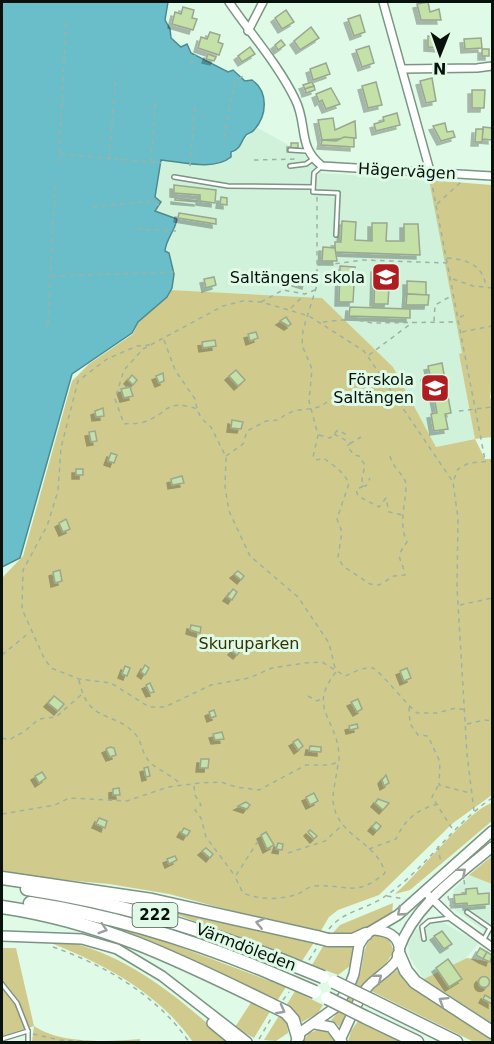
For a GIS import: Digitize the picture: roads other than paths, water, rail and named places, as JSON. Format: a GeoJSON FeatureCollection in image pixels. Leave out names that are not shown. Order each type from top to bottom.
{"type":"FeatureCollection","features":[{"type":"Feature","properties":{"kind":"highway"},"geometry":{"type":"LineString","coordinates":[[2,878],[24,884],[152,900],[322,939],[353,940],[371,932]]}},
{"type":"Feature","properties":{"kind":"highway","name":"222"},"geometry":{"type":"LineString","coordinates":[[2,886],[24,884]]}},
{"type":"Feature","properties":{"kind":"highway","name":"Värmdöleden"},"geometry":{"type":"LineString","coordinates":[[24,884],[145,912],[193,926],[328,980],[456,1042]]}},
{"type":"Feature","properties":{"kind":"highway","name":"222"},"geometry":{"type":"LineString","coordinates":[[2,901],[26,907]]}},
{"type":"Feature","properties":{"kind":"highway"},"geometry":{"type":"LineString","coordinates":[[2,907],[26,907],[146,945],[286,1012],[293,1020],[295,1040]]}},
{"type":"Feature","properties":{"kind":"highway","name":"Värmdöleden"},"geometry":{"type":"LineString","coordinates":[[26,907],[93,915],[219,951],[321,995],[417,1042]]}},
{"type":"Feature","properties":{"kind":"highway"},"geometry":{"type":"LineString","coordinates":[[399,952],[406,971],[415,982],[492,1032]]}},
{"type":"Feature","properties":{"kind":"main road"},"geometry":{"type":"LineString","coordinates":[[295,1040],[306,1028],[315,1024],[336,1007],[353,980],[359,945],[371,932],[398,915],[492,831]]}},
{"type":"Feature","properties":{"kind":"main road"},"geometry":{"type":"LineString","coordinates":[[315,1024],[331,1027],[341,1040],[366,988],[388,970],[399,952],[408,927],[432,899],[492,847]]}},
{"type":"Feature","properties":{"kind":"main road"},"geometry":{"type":"LineString","coordinates":[[371,932],[392,935],[399,952]]}},
{"type":"Feature","properties":{"kind":"main road"},"geometry":{"type":"LineString","coordinates":[[2,936],[28,935],[82,939],[117,949],[138,959],[247,1042]]}},
{"type":"Feature","properties":{"kind":"main road"},"geometry":{"type":"LineString","coordinates":[[177,988],[235,1042]]}},
{"type":"Feature","properties":{"kind":"street"},"geometry":{"type":"LineString","coordinates":[[229,2],[296,101],[303,120],[309,155],[321,166]]}},
{"type":"Feature","properties":{"kind":"street"},"geometry":{"type":"LineString","coordinates":[[248,31],[263,2]]}},
{"type":"Feature","properties":{"kind":"street"},"geometry":{"type":"LineString","coordinates":[[383,2],[431,174]]}},
{"type":"Feature","properties":{"kind":"street"},"geometry":{"type":"LineString","coordinates":[[402,69],[428,67],[477,69],[492,66]]}},
{"type":"Feature","properties":{"kind":"street","name":"Hägervägen"},"geometry":{"type":"LineString","coordinates":[[321,166],[492,176]]}},
{"type":"Feature","properties":{"kind":"street"},"geometry":{"type":"LineString","coordinates":[[424,891],[452,918],[492,947]]}},
{"type":"Feature","properties":{"kind":"lane"},"geometry":{"type":"LineString","coordinates":[[290,150],[309,155],[306,164],[290,166]]}},
{"type":"Feature","properties":{"kind":"lane"},"geometry":{"type":"LineString","coordinates":[[321,166],[315,173],[313,192],[338,193],[336,235]]}},
{"type":"Feature","properties":{"kind":"lane"},"geometry":{"type":"LineString","coordinates":[[174,177],[228,186],[313,187]]}},
{"type":"Feature","properties":{"kind":"lane"},"geometry":{"type":"LineString","coordinates":[[467,912],[490,928],[483,940]]}},
{"type":"Feature","properties":{"kind":"lane"},"geometry":{"type":"LineString","coordinates":[[424,939],[422,927],[429,921],[452,918]]}},
{"type":"Feature","properties":{"kind":"lane"},"geometry":{"type":"LineString","coordinates":[[2,984],[17,1003],[28,1031],[28,1042]]}},
{"type":"Feature","properties":{"kind":"lane"},"geometry":{"type":"LineString","coordinates":[[2,1039],[28,1031]]}},
{"type":"Feature","properties":{"kind":"water"},"geometry":{"type":"Polygon","coordinates":[[[2,2],[168,2],[165,20],[170,29],[171,38],[181,47],[187,44],[191,53],[228,72],[233,70],[245,81],[252,80],[258,85],[264,97],[264,111],[253,131],[246,135],[239,147],[231,152],[231,157],[224,161],[207,165],[161,160],[155,197],[161,202],[155,211],[177,219],[165,251],[169,253],[174,274],[172,288],[167,297],[138,322],[132,333],[72,374],[20,558],[2,567],[2,2]]]}},
{"type":"Feature","properties":{"kind":"place","name":"Saltängens skola"},"geometry":{"type":"Point","coordinates":[386,277]}},
{"type":"Feature","properties":{"kind":"place","name":"Förskola Saltängen"},"geometry":{"type":"Point","coordinates":[435,388]}},
{"type":"Feature","properties":{"kind":"park label","name":"Skuruparken"},"geometry":{"type":"Point","coordinates":[249,643]}}]}
